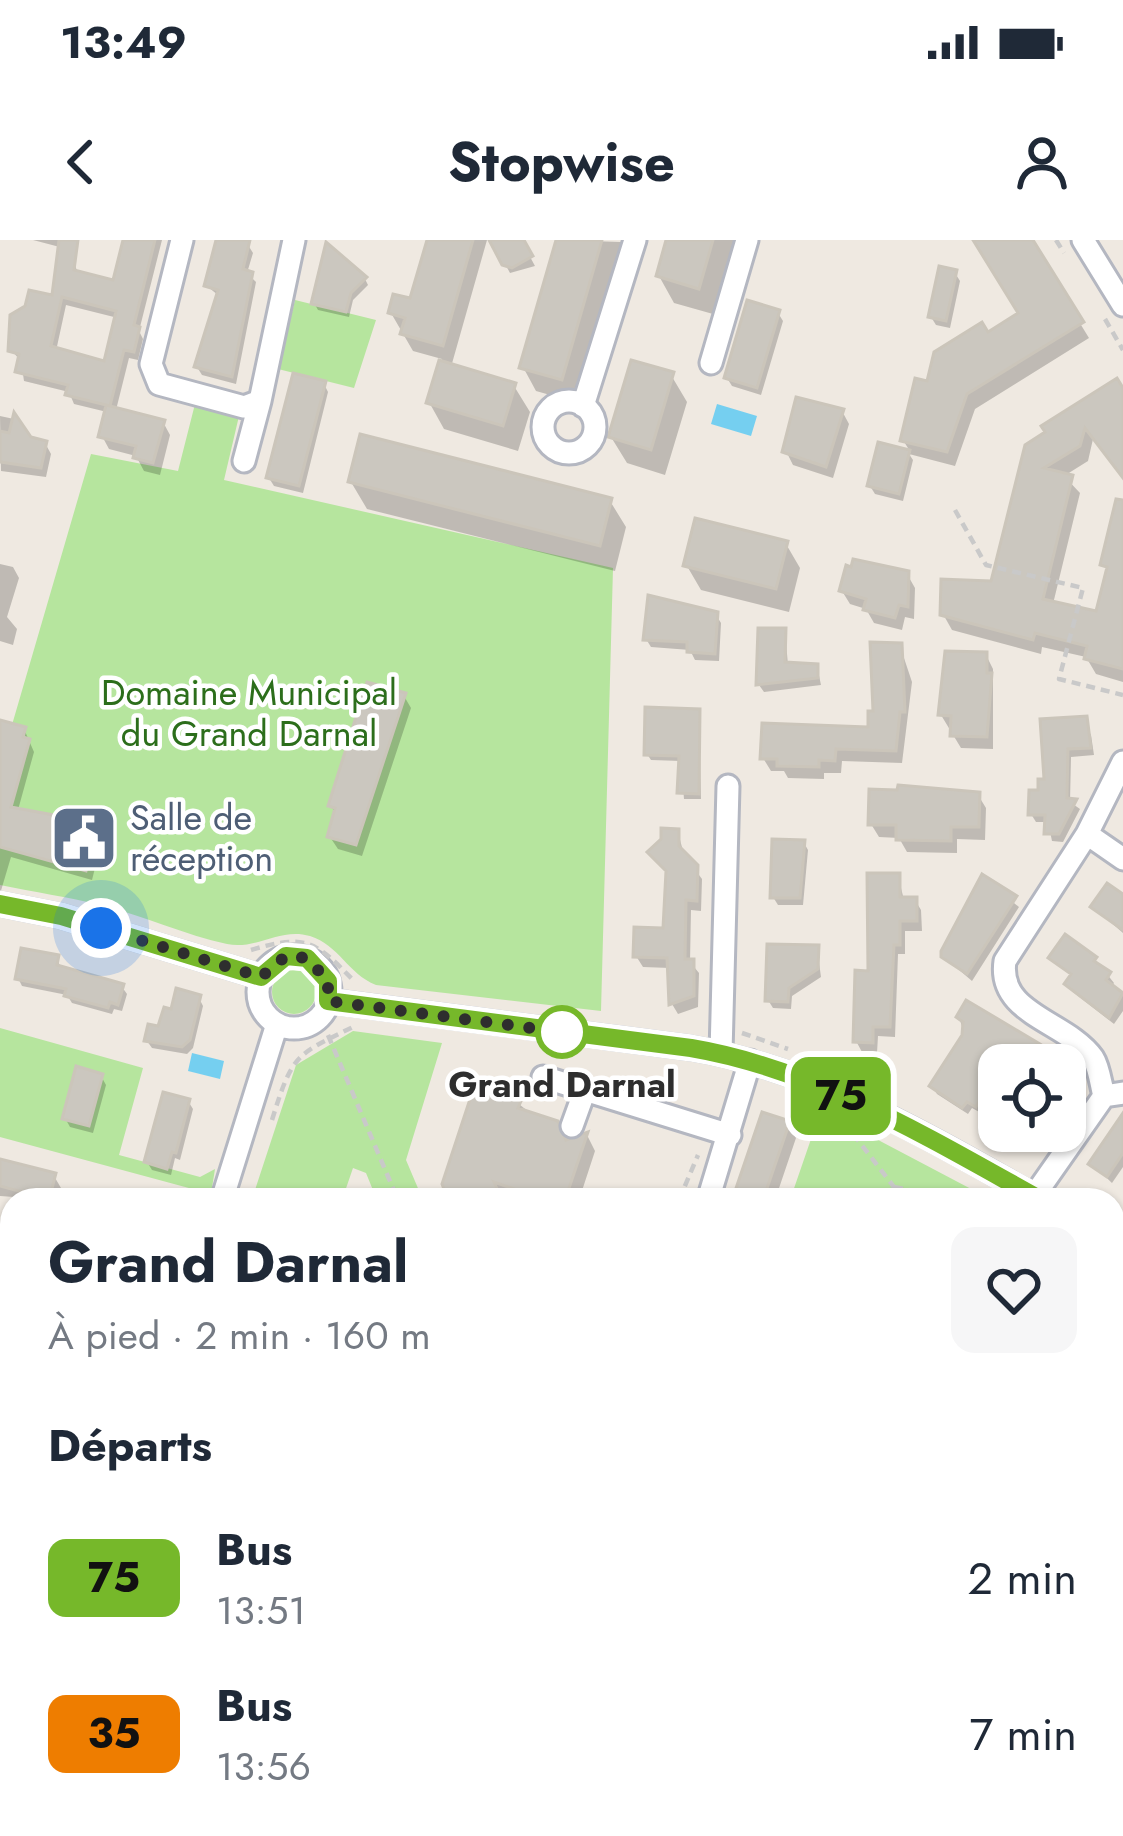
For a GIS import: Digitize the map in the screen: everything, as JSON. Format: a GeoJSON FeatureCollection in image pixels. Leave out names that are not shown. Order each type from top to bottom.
{"type":"FeatureCollection","features":[{"type":"Feature","properties":{"kind":"street"},"geometry":{"type":"LineString","coordinates":[[182,240],[151,364],[153,376],[159,384],[244,407],[260,401]]}},
{"type":"Feature","properties":{"kind":"street"},"geometry":{"type":"LineString","coordinates":[[244,461],[294,240]]}},
{"type":"Feature","properties":{"kind":"street"},"geometry":{"type":"LineString","coordinates":[[583,406],[634,240]]}},
{"type":"Feature","properties":{"kind":"street"},"geometry":{"type":"LineString","coordinates":[[711,363],[747,240]]}},
{"type":"Feature","properties":{"kind":"street"},"geometry":{"type":"LineString","coordinates":[[1083,240],[1123,305]]}},
{"type":"Feature","properties":{"kind":"street"},"geometry":{"type":"LineString","coordinates":[[1044,1188],[1114,1095],[1093,1057],[1012,997],[1003,976],[1005,961],[1088,834],[1123,762]]}},
{"type":"Feature","properties":{"kind":"street"},"geometry":{"type":"LineString","coordinates":[[721,1053],[728,787]]}},
{"type":"Feature","properties":{"kind":"street"},"geometry":{"type":"LineString","coordinates":[[1088,834],[1123,859]]}},
{"type":"Feature","properties":{"kind":"street"},"geometry":{"type":"LineString","coordinates":[[0,904],[261,977]]}},
{"type":"Feature","properties":{"kind":"street"},"geometry":{"type":"LineString","coordinates":[[286,956],[307,958],[328,981],[328,1001],[308,1025],[277,1024],[258,998],[261,977],[286,956]]}},
{"type":"Feature","properties":{"kind":"street"},"geometry":{"type":"LineString","coordinates":[[328,1001],[750,1060],[875,1110],[1019,1188]]}},
{"type":"Feature","properties":{"kind":"street"},"geometry":{"type":"LineString","coordinates":[[226,1188],[277,1024]]}},
{"type":"Feature","properties":{"kind":"street"},"geometry":{"type":"LineString","coordinates":[[712,1188],[750,1060]]}},
{"type":"Feature","properties":{"kind":"street"},"geometry":{"type":"LineString","coordinates":[[544,1077],[730,1135]]}},
{"type":"Feature","properties":{"kind":"street"},"geometry":{"type":"LineString","coordinates":[[572,1126],[585,1090]]}},
{"type":"Feature","properties":{"kind":"path"},"geometry":{"type":"LineString","coordinates":[[1114,336],[1123,350]]}},
{"type":"Feature","properties":{"kind":"path"},"geometry":{"type":"LineString","coordinates":[[955,510],[986,565],[1083,588],[1060,679],[1123,695]]}},
{"type":"Feature","properties":{"kind":"path"},"geometry":{"type":"LineString","coordinates":[[222,964],[226,950],[255,950],[291,940],[330,952],[363,989]]}},
{"type":"Feature","properties":{"kind":"path"},"geometry":{"type":"LineString","coordinates":[[268,1132],[291,1063],[328,1035],[357,1027]]}},
{"type":"Feature","properties":{"kind":"path"},"geometry":{"type":"LineString","coordinates":[[328,1035],[393,1188]]}},
{"type":"Feature","properties":{"kind":"path"},"geometry":{"type":"LineString","coordinates":[[839,1115],[899,1188]]}},
{"type":"Feature","properties":{"kind":"green space"},"geometry":{"type":"Polygon","coordinates":[[[295,300],[376,320],[354,388],[278,369],[295,300]]]}},
{"type":"Feature","properties":{"kind":"green space","name":"Domaine Municipal du Grand Darnal"},"geometry":{"type":"Polygon","coordinates":[[[195,404],[239,416],[224,480],[613,568],[601,1011],[376,985],[310,936],[289,934],[227,944],[101,905],[0,885],[0,766],[91,454],[178,471],[195,404]]]}},
{"type":"Feature","properties":{"kind":"green space"},"geometry":{"type":"Polygon","coordinates":[[[294,970],[309,977],[316,992],[309,1007],[294,1014],[279,1007],[272,992],[279,977],[294,970]]]}},
{"type":"Feature","properties":{"kind":"green space"},"geometry":{"type":"Polygon","coordinates":[[[0,1028],[143,1068],[119,1155],[200,1177],[215,1169],[212,1188],[189,1188],[0,1137],[0,1028]]]}},
{"type":"Feature","properties":{"kind":"green space"},"geometry":{"type":"Polygon","coordinates":[[[353,1031],[442,1043],[406,1160],[418,1188],[372,1188],[366,1173],[353,1168],[346,1188],[256,1188],[296,1065],[353,1031]]]}},
{"type":"Feature","properties":{"kind":"green space"},"geometry":{"type":"Polygon","coordinates":[[[821,1110],[969,1188],[794,1188],[821,1110]]]}},
{"type":"Feature","properties":{"kind":"water"},"geometry":{"type":"Polygon","coordinates":[[[717,404],[757,416],[751,436],[711,424],[717,404]]]}},
{"type":"Feature","properties":{"kind":"water"},"geometry":{"type":"Polygon","coordinates":[[[192,1053],[224,1061],[220,1079],[188,1071],[192,1053]]]}},
{"type":"Feature","properties":{"kind":"building"},"geometry":{"type":"Polygon","coordinates":[[[59,240],[78,240],[74,270],[113,280],[123,240],[155,240],[134,325],[140,327],[134,352],[124,350],[110,406],[65,395],[68,385],[15,372],[19,354],[8,351],[10,315],[25,306],[29,290],[52,295],[59,240]],[[62,297],[51,346],[104,361],[116,311],[62,297]]]}},
{"type":"Feature","properties":{"kind":"building"},"geometry":{"type":"Polygon","coordinates":[[[216,240],[250,240],[243,269],[253,272],[232,377],[194,367],[218,290],[204,286],[216,240]]]}},
{"type":"Feature","properties":{"kind":"building"},"geometry":{"type":"Polygon","coordinates":[[[427,240],[473,240],[443,346],[400,334],[405,318],[388,313],[393,294],[410,298],[427,240]]]}},
{"type":"Feature","properties":{"kind":"building"},"geometry":{"type":"Polygon","coordinates":[[[489,240],[524,240],[533,256],[512,268],[502,265],[489,240]]]}},
{"type":"Feature","properties":{"kind":"building"},"geometry":{"type":"Polygon","coordinates":[[[556,240],[602,240],[562,380],[519,368],[556,240]]]}},
{"type":"Feature","properties":{"kind":"building"},"geometry":{"type":"Polygon","coordinates":[[[666,240],[713,240],[699,289],[656,276],[666,240]]]}},
{"type":"Feature","properties":{"kind":"building"},"geometry":{"type":"Polygon","coordinates":[[[973,240],[1033,240],[1084,322],[967,394],[947,452],[900,441],[915,378],[927,381],[934,352],[982,322],[988,332],[1018,313],[973,240]]]}},
{"type":"Feature","properties":{"kind":"building"},"geometry":{"type":"Polygon","coordinates":[[[326,242],[367,277],[351,293],[346,312],[311,304],[326,242]]]}},
{"type":"Feature","properties":{"kind":"building"},"geometry":{"type":"Polygon","coordinates":[[[939,266],[957,270],[946,321],[928,317],[939,266]]]}},
{"type":"Feature","properties":{"kind":"building"},"geometry":{"type":"Polygon","coordinates":[[[747,300],[780,310],[757,388],[724,378],[747,300]]]}},
{"type":"Feature","properties":{"kind":"building"},"geometry":{"type":"Polygon","coordinates":[[[439,360],[516,383],[503,426],[426,403],[439,360]]]}},
{"type":"Feature","properties":{"kind":"building"},"geometry":{"type":"Polygon","coordinates":[[[631,360],[674,372],[651,450],[608,437],[631,360]]]}},
{"type":"Feature","properties":{"kind":"building"},"geometry":{"type":"Polygon","coordinates":[[[293,373],[326,381],[299,486],[266,478],[293,373]]]}},
{"type":"Feature","properties":{"kind":"building"},"geometry":{"type":"Polygon","coordinates":[[[1117,378],[1123,388],[1123,478],[1085,428],[1080,446],[1044,468],[1073,475],[1043,599],[1096,611],[1107,567],[1100,565],[1116,499],[1123,500],[1123,669],[1084,659],[1087,646],[1035,633],[1033,640],[940,615],[941,579],[991,581],[1025,445],[1045,432],[1041,426],[1117,378]]]}},
{"type":"Feature","properties":{"kind":"building"},"geometry":{"type":"Polygon","coordinates":[[[796,397],[844,409],[826,467],[782,452],[796,397]]]}},
{"type":"Feature","properties":{"kind":"building"},"geometry":{"type":"Polygon","coordinates":[[[106,405],[165,420],[153,463],[133,458],[136,446],[98,437],[106,405]]]}},
{"type":"Feature","properties":{"kind":"building"},"geometry":{"type":"Polygon","coordinates":[[[14,412],[31,437],[47,441],[41,468],[0,462],[0,431],[9,433],[14,412]]]}},
{"type":"Feature","properties":{"kind":"building"},"geometry":{"type":"Polygon","coordinates":[[[360,434],[612,498],[600,546],[348,482],[360,434]]]}},
{"type":"Feature","properties":{"kind":"building"},"geometry":{"type":"Polygon","coordinates":[[[878,442],[910,450],[899,494],[867,486],[878,442]]]}},
{"type":"Feature","properties":{"kind":"building"},"geometry":{"type":"Polygon","coordinates":[[[695,518],[788,541],[776,589],[683,566],[695,518]]]}},
{"type":"Feature","properties":{"kind":"building"},"geometry":{"type":"Polygon","coordinates":[[[853,559],[909,571],[908,607],[899,605],[895,618],[863,610],[866,599],[839,591],[846,565],[851,567],[853,559]]]}},
{"type":"Feature","properties":{"kind":"building"},"geometry":{"type":"Polygon","coordinates":[[[648,595],[718,612],[715,654],[687,652],[687,642],[643,640],[648,595]]]}},
{"type":"Feature","properties":{"kind":"building"},"geometry":{"type":"Polygon","coordinates":[[[758,628],[786,628],[785,662],[818,664],[818,678],[756,685],[758,628]]]}},
{"type":"Feature","properties":{"kind":"building"},"geometry":{"type":"Polygon","coordinates":[[[870,642],[902,643],[905,712],[900,712],[896,751],[836,749],[835,761],[819,760],[819,767],[777,766],[777,759],[760,759],[762,723],[868,727],[868,711],[873,711],[870,642]]]}},
{"type":"Feature","properties":{"kind":"building"},"geometry":{"type":"Polygon","coordinates":[[[945,651],[987,652],[987,673],[992,673],[987,737],[950,736],[951,716],[938,715],[945,651]]]}},
{"type":"Feature","properties":{"kind":"building"},"geometry":{"type":"Polygon","coordinates":[[[367,682],[406,693],[356,845],[327,837],[335,808],[328,806],[367,682]]]}},
{"type":"Feature","properties":{"kind":"building"},"geometry":{"type":"Polygon","coordinates":[[[645,707],[700,709],[699,794],[677,793],[679,756],[644,755],[645,707]]]}},
{"type":"Feature","properties":{"kind":"building"},"geometry":{"type":"Polygon","coordinates":[[[1087,716],[1091,748],[1068,749],[1067,798],[1077,799],[1059,834],[1044,834],[1045,815],[1028,815],[1029,790],[1038,790],[1038,779],[1044,779],[1040,719],[1087,716]]]}},
{"type":"Feature","properties":{"kind":"building"},"geometry":{"type":"Polygon","coordinates":[[[0,720],[26,727],[23,737],[30,739],[11,807],[75,819],[97,831],[86,871],[0,847],[0,720]]]}},
{"type":"Feature","properties":{"kind":"building"},"geometry":{"type":"Polygon","coordinates":[[[898,785],[980,792],[979,827],[951,827],[951,841],[896,840],[896,825],[868,825],[869,789],[897,790],[898,785]]]}},
{"type":"Feature","properties":{"kind":"building"},"geometry":{"type":"Polygon","coordinates":[[[661,828],[679,829],[679,846],[698,865],[697,901],[686,900],[685,959],[694,959],[694,996],[669,1005],[667,958],[633,957],[634,927],[663,928],[666,871],[647,852],[661,839],[661,828]]]}},
{"type":"Feature","properties":{"kind":"building"},"geometry":{"type":"Polygon","coordinates":[[[772,839],[805,840],[800,898],[770,898],[772,839]]]}},
{"type":"Feature","properties":{"kind":"building"},"geometry":{"type":"Polygon","coordinates":[[[867,873],[900,873],[900,897],[917,897],[917,921],[900,921],[900,945],[894,945],[890,1027],[873,1027],[873,1043],[853,1042],[855,970],[868,971],[867,873]]]}},
{"type":"Feature","properties":{"kind":"building"},"geometry":{"type":"Polygon","coordinates":[[[982,874],[1017,896],[967,974],[941,957],[941,951],[982,874]]]}},
{"type":"Feature","properties":{"kind":"building"},"geometry":{"type":"Polygon","coordinates":[[[1107,883],[1123,894],[1123,930],[1090,907],[1107,883]]]}},
{"type":"Feature","properties":{"kind":"building"},"geometry":{"type":"Polygon","coordinates":[[[1065,934],[1097,957],[1094,961],[1111,972],[1106,980],[1123,993],[1109,1018],[1064,984],[1071,974],[1048,958],[1065,934]]]}},
{"type":"Feature","properties":{"kind":"building"},"geometry":{"type":"Polygon","coordinates":[[[767,944],[819,945],[818,969],[789,988],[788,1002],[765,1001],[767,944]]]}},
{"type":"Feature","properties":{"kind":"building"},"geometry":{"type":"Polygon","coordinates":[[[21,948],[59,955],[57,965],[124,984],[118,1005],[110,1002],[108,1008],[64,996],[66,989],[15,979],[21,948]]]}},
{"type":"Feature","properties":{"kind":"building"},"geometry":{"type":"Polygon","coordinates":[[[176,988],[201,995],[190,1040],[182,1047],[144,1041],[148,1024],[158,1026],[164,1007],[171,1009],[176,988]]]}},
{"type":"Feature","properties":{"kind":"building"},"geometry":{"type":"Polygon","coordinates":[[[966,1000],[1040,1044],[978,1044],[976,1107],[967,1102],[962,1108],[929,1086],[962,1035],[963,1022],[956,1017],[966,1000]]]}},
{"type":"Feature","properties":{"kind":"building"},"geometry":{"type":"Polygon","coordinates":[[[76,1066],[103,1074],[89,1126],[62,1119],[76,1066]]]}},
{"type":"Feature","properties":{"kind":"building"},"geometry":{"type":"Polygon","coordinates":[[[473,1090],[521,1101],[518,1108],[558,1121],[566,1140],[588,1132],[569,1188],[511,1188],[494,1182],[497,1188],[444,1188],[473,1090]]]}},
{"type":"Feature","properties":{"kind":"building"},"geometry":{"type":"Polygon","coordinates":[[[163,1092],[190,1099],[167,1169],[144,1162],[163,1092]]]}},
{"type":"Feature","properties":{"kind":"building"},"geometry":{"type":"Polygon","coordinates":[[[762,1112],[790,1121],[767,1188],[736,1188],[762,1112]]]}},
{"type":"Feature","properties":{"kind":"building"},"geometry":{"type":"Polygon","coordinates":[[[1123,1113],[1123,1153],[1107,1177],[1088,1164],[1123,1113]]]}},
{"type":"Feature","properties":{"kind":"building"},"geometry":{"type":"Polygon","coordinates":[[[0,1159],[56,1173],[52,1188],[0,1186],[0,1159]]]}},
{"type":"Feature","properties":{"kind":"bus line","name":"75"},"geometry":{"type":"LineString","coordinates":[[0,904],[61,916],[261,977],[286,956],[307,958],[328,981],[328,1001],[691,1048],[750,1060],[875,1110],[1018,1188]]}},
{"type":"Feature","properties":{"kind":"place","name":"Salle de réception"},"geometry":{"type":"Point","coordinates":[84,838]}},
{"type":"Feature","properties":{"kind":"place","name":"Grand Darnal"},"geometry":{"type":"Point","coordinates":[562,1032]}},
{"type":"Feature","properties":{"kind":"route"},"geometry":{"type":"LineString","coordinates":[[101,928],[261,977],[286,956],[307,958],[328,981],[328,1001],[562,1032]]}}]}
